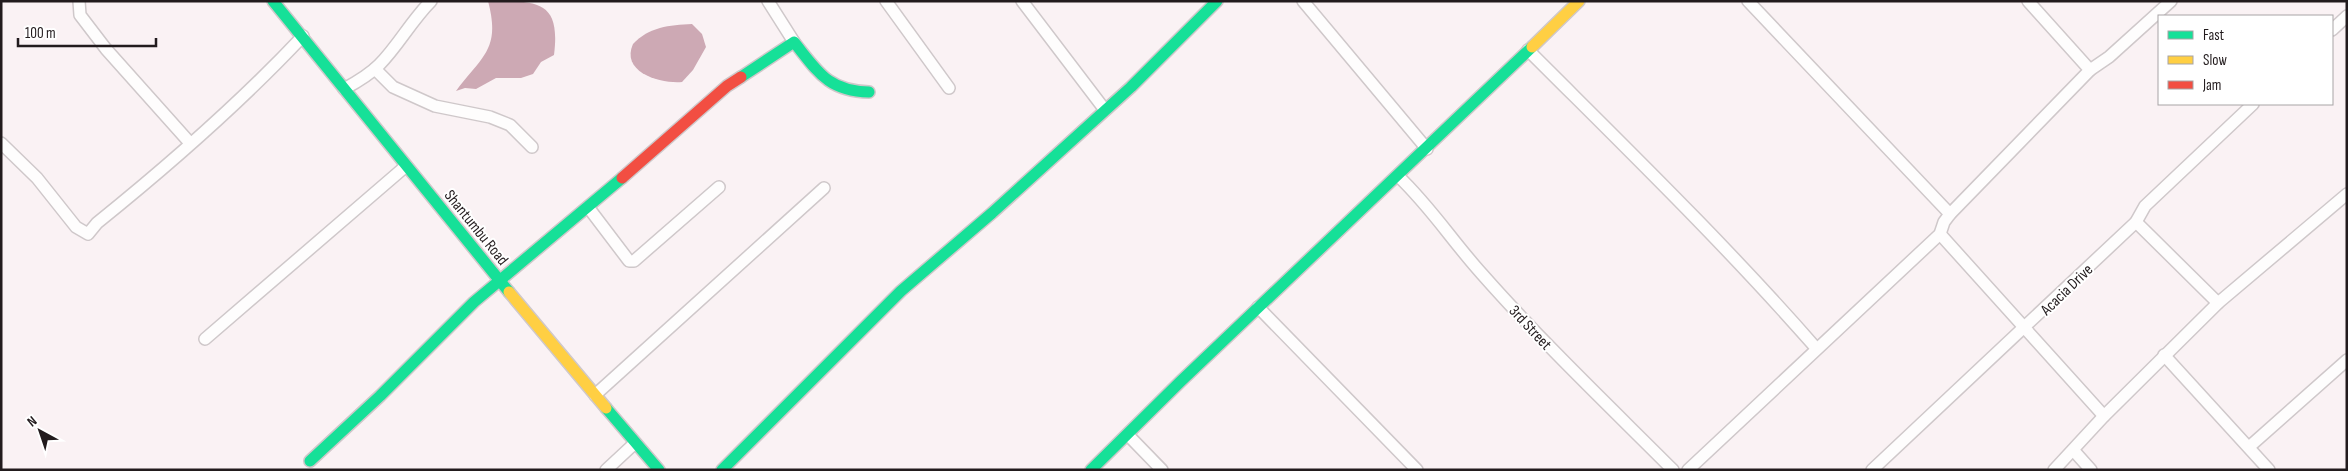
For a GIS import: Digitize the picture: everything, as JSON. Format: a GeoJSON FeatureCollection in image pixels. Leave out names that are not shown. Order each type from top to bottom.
{"type":"FeatureCollection","features":[{"type":"Feature","properties":{"kind":"street"},"geometry":{"type":"LineString","coordinates":[[79,1],[80,15],[106,49],[190,143]]}},
{"type":"Feature","properties":{"kind":"street","name":"Shantumbu Road"},"geometry":{"type":"LineString","coordinates":[[273,1],[500,281],[659,470]]}},
{"type":"Feature","properties":{"kind":"street"},"geometry":{"type":"LineString","coordinates":[[344,89],[375,69],[430,1]]}},
{"type":"Feature","properties":{"kind":"street"},"geometry":{"type":"LineString","coordinates":[[768,1],[807,60],[835,88],[844,91],[869,92]]}},
{"type":"Feature","properties":{"kind":"street"},"geometry":{"type":"LineString","coordinates":[[886,1],[949,88]]}},
{"type":"Feature","properties":{"kind":"street"},"geometry":{"type":"LineString","coordinates":[[1022,1],[1105,110]]}},
{"type":"Feature","properties":{"kind":"street"},"geometry":{"type":"LineString","coordinates":[[1302,1],[1427,149]]}},
{"type":"Feature","properties":{"kind":"street"},"geometry":{"type":"LineString","coordinates":[[1091,470],[1258,307],[1427,149],[1579,1]]}},
{"type":"Feature","properties":{"kind":"street"},"geometry":{"type":"LineString","coordinates":[[1748,1],[1950,214]]}},
{"type":"Feature","properties":{"kind":"street"},"geometry":{"type":"LineString","coordinates":[[2028,1],[2090,70]]}},
{"type":"Feature","properties":{"kind":"street"},"geometry":{"type":"LineString","coordinates":[[1688,470],[1816,348],[1940,234],[1944,222],[1950,214],[2090,70],[2110,57],[2171,1]]}},
{"type":"Feature","properties":{"kind":"street"},"geometry":{"type":"LineString","coordinates":[[722,470],[900,291],[992,213],[1131,87],[1216,2]]}},
{"type":"Feature","properties":{"kind":"street"},"geometry":{"type":"LineString","coordinates":[[2333,29],[2347,16]]}},
{"type":"Feature","properties":{"kind":"street"},"geometry":{"type":"LineString","coordinates":[[1,143],[37,178],[76,227],[88,234],[190,143],[214,125],[303,36]]}},
{"type":"Feature","properties":{"kind":"street"},"geometry":{"type":"LineString","coordinates":[[310,461],[380,396],[474,302],[588,207],[727,86],[794,42]]}},
{"type":"Feature","properties":{"kind":"street"},"geometry":{"type":"LineString","coordinates":[[1528,50],[1688,211],[1770,296],[1816,348]]}},
{"type":"Feature","properties":{"kind":"street"},"geometry":{"type":"LineString","coordinates":[[375,69],[393,87],[435,106],[490,117],[510,125],[532,146]]}},
{"type":"Feature","properties":{"kind":"street","name":"Acacia Drive"},"geometry":{"type":"LineString","coordinates":[[1872,470],[2025,329],[2136,222],[2145,206],[2252,105]]}},
{"type":"Feature","properties":{"kind":"street"},"geometry":{"type":"LineString","coordinates":[[205,339],[406,166]]}},
{"type":"Feature","properties":{"kind":"street","name":"3rd Street"},"geometry":{"type":"LineString","coordinates":[[1398,176],[1422,198],[1469,260],[1557,356],[1672,470]]}},
{"type":"Feature","properties":{"kind":"street"},"geometry":{"type":"LineString","coordinates":[[588,207],[629,261],[634,261],[719,187]]}},
{"type":"Feature","properties":{"kind":"street"},"geometry":{"type":"LineString","coordinates":[[595,395],[824,188]]}},
{"type":"Feature","properties":{"kind":"street"},"geometry":{"type":"LineString","coordinates":[[2054,470],[2164,355],[2218,304],[2347,194]]}},
{"type":"Feature","properties":{"kind":"street"},"geometry":{"type":"LineString","coordinates":[[2136,222],[2218,304]]}},
{"type":"Feature","properties":{"kind":"street"},"geometry":{"type":"LineString","coordinates":[[1940,234],[2104,416]]}},
{"type":"Feature","properties":{"kind":"street"},"geometry":{"type":"LineString","coordinates":[[1258,307],[1417,470]]}},
{"type":"Feature","properties":{"kind":"street"},"geometry":{"type":"LineString","coordinates":[[2164,355],[2270,470]]}},
{"type":"Feature","properties":{"kind":"street"},"geometry":{"type":"LineString","coordinates":[[2249,447],[2347,360]]}},
{"type":"Feature","properties":{"kind":"street"},"geometry":{"type":"LineString","coordinates":[[1128,435],[1162,470]]}},
{"type":"Feature","properties":{"kind":"street"},"geometry":{"type":"LineString","coordinates":[[606,470],[635,443]]}},
{"type":"Feature","properties":{"kind":"street"},"geometry":{"type":"LineString","coordinates":[[2074,451],[2091,470]]}},
{"type":"Feature","properties":{"kind":"shaded area"},"geometry":{"type":"Polygon","coordinates":[[[488,1],[520,2],[542,7],[554,23],[554,55],[541,62],[533,74],[521,78],[496,78],[476,89],[465,88],[456,91],[487,51],[492,31],[488,1]]]}},
{"type":"Feature","properties":{"kind":"shaded area"},"geometry":{"type":"Polygon","coordinates":[[[692,24],[702,34],[706,47],[693,70],[682,82],[654,79],[645,75],[632,62],[633,44],[639,38],[653,30],[667,26],[692,24]]]}},
{"type":"Feature","properties":{"kind":"traffic: fast"},"geometry":{"type":"LineString","coordinates":[[273,1],[509,292]]}},
{"type":"Feature","properties":{"kind":"traffic: fast"},"geometry":{"type":"LineString","coordinates":[[722,470],[901,291],[992,213],[1131,87],[1217,1]]}},
{"type":"Feature","properties":{"kind":"traffic: fast"},"geometry":{"type":"LineString","coordinates":[[741,77],[794,42],[825,78],[843,88],[869,92]]}},
{"type":"Feature","properties":{"kind":"traffic: fast"},"geometry":{"type":"LineString","coordinates":[[1091,470],[1180,382],[1532,47]]}},
{"type":"Feature","properties":{"kind":"traffic: fast"},"geometry":{"type":"LineString","coordinates":[[310,461],[380,396],[474,302],[622,178]]}},
{"type":"Feature","properties":{"kind":"traffic: fast"},"geometry":{"type":"LineString","coordinates":[[606,408],[659,470]]}},
{"type":"Feature","properties":{"kind":"traffic: slow"},"geometry":{"type":"LineString","coordinates":[[1532,47],[1579,1]]}},
{"type":"Feature","properties":{"kind":"traffic: slow"},"geometry":{"type":"LineString","coordinates":[[509,292],[606,408]]}},
{"type":"Feature","properties":{"kind":"traffic: jam"},"geometry":{"type":"LineString","coordinates":[[622,178],[727,86],[741,77]]}}]}
